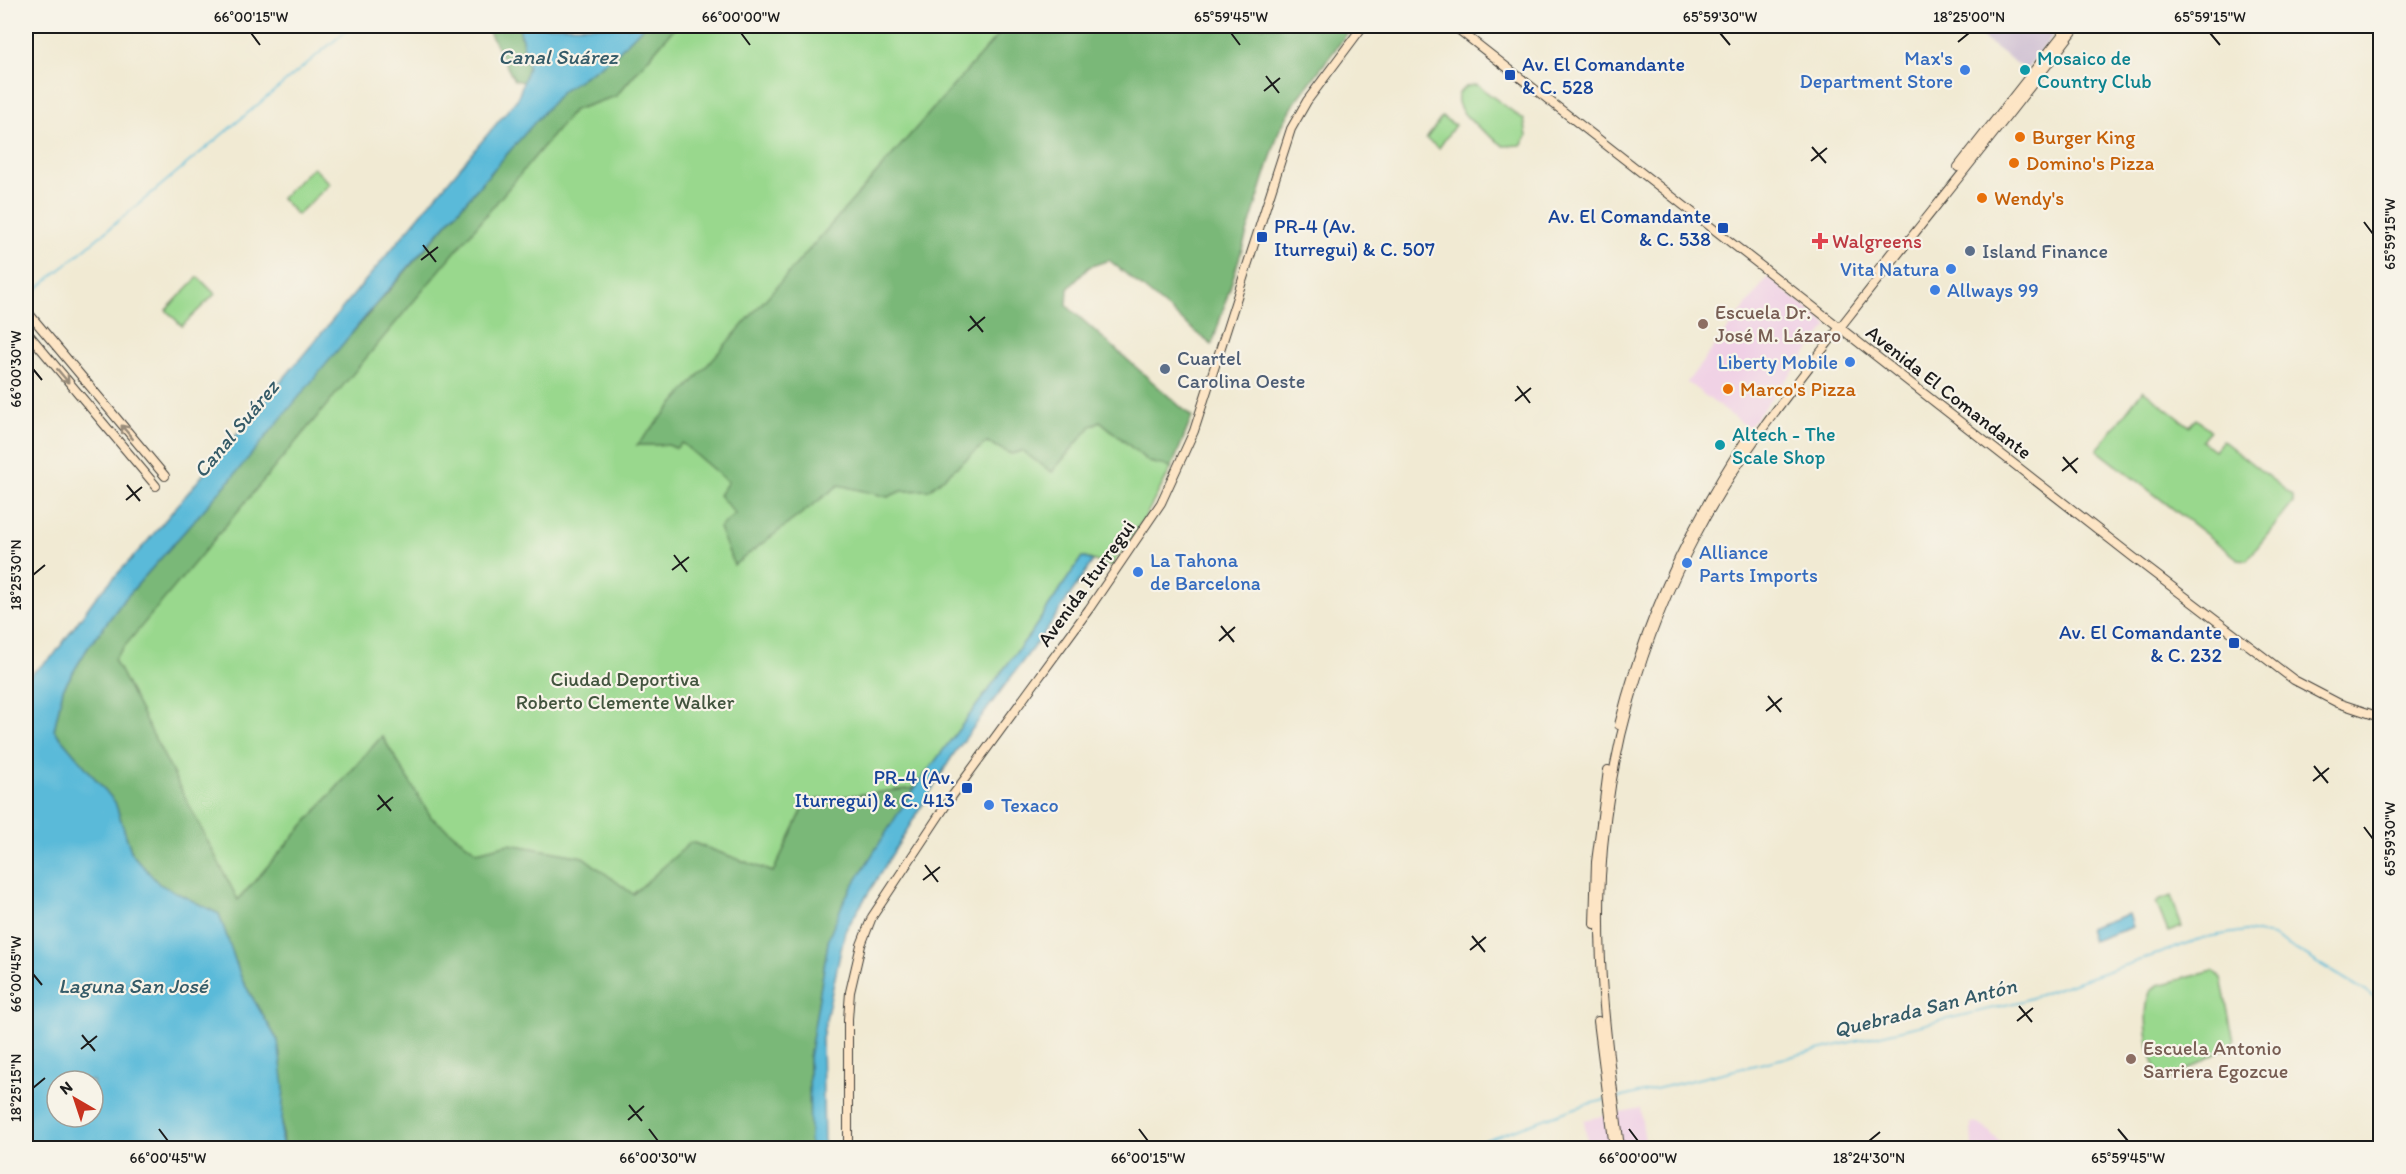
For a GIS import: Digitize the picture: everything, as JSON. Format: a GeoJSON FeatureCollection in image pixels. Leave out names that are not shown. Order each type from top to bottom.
{"type":"FeatureCollection","features":[{"type":"Feature","properties":{"kind":"street","name":"Avenida Iturregui"},"geometry":{"type":"LineString","coordinates":[[848,1149],[850,992],[861,945],[872,917],[950,799],[1089,609],[1161,503],[1194,431],[1291,129],[1307,101],[1362,26]]}},
{"type":"Feature","properties":{"kind":"street","name":"Avenida El Comandante"},"geometry":{"type":"LineString","coordinates":[[1454,26],[2294,680],[2338,703],[2380,717]]}},
{"type":"Feature","properties":{"kind":"street"},"geometry":{"type":"LineString","coordinates":[[1838,326],[2068,26]]}},
{"type":"Feature","properties":{"kind":"street"},"geometry":{"type":"LineString","coordinates":[[1614,1149],[1610,1090],[1595,984],[1595,881],[1603,802],[1627,693],[1658,600],[1696,521],[1749,435],[2077,26]]}},
{"type":"Feature","properties":{"kind":"street"},"geometry":{"type":"LineString","coordinates":[[27,312],[165,476]]}},
{"type":"Feature","properties":{"kind":"street"},"geometry":{"type":"LineString","coordinates":[[26,331],[156,486]]}},
{"type":"Feature","properties":{"kind":"street"},"geometry":{"type":"LineString","coordinates":[[1612,1110],[1620,1149]]}},
{"type":"Feature","properties":{"kind":"shaded area"},"geometry":{"type":"Polygon","coordinates":[[[1966,26],[2060,26],[2026,70],[1966,26]]]}},
{"type":"Feature","properties":{"kind":"shaded area"},"geometry":{"type":"Polygon","coordinates":[[[1768,277],[1828,326],[1748,428],[1687,382],[1768,277]]]}},
{"type":"Feature","properties":{"kind":"shaded area"},"geometry":{"type":"Polygon","coordinates":[[[1640,1108],[1646,1148],[1588,1148],[1584,1120],[1640,1108]]]}},
{"type":"Feature","properties":{"kind":"shaded area"},"geometry":{"type":"Polygon","coordinates":[[[1971,1123],[1979,1124],[1989,1131],[2005,1148],[1972,1148],[1971,1123]]]}},
{"type":"Feature","properties":{"kind":"green space"},"geometry":{"type":"Polygon","coordinates":[[[486,26],[519,26],[528,67],[524,82],[514,80],[486,26]]]}},
{"type":"Feature","properties":{"kind":"green space"},"geometry":{"type":"Polygon","coordinates":[[[644,26],[676,26],[616,96],[574,110],[114,659],[238,900],[382,736],[431,817],[477,852],[509,844],[583,857],[633,894],[691,842],[773,872],[807,801],[915,788],[829,937],[809,1058],[810,1148],[283,1148],[278,1041],[242,980],[219,914],[159,885],[132,854],[115,802],[54,730],[63,689],[87,649],[123,601],[230,480],[310,382],[526,132],[562,91],[612,58],[644,26]]]}},
{"type":"Feature","properties":{"kind":"green space","name":"Ciudad Deportiva Roberto Clemente Walker"},"geometry":{"type":"Polygon","coordinates":[[[676,26],[1006,26],[638,445],[668,445],[676,448],[682,443],[729,482],[735,514],[734,564],[839,485],[888,497],[901,491],[929,490],[987,442],[1011,454],[1022,451],[1052,472],[1091,426],[1100,421],[1149,462],[1172,467],[1144,519],[1111,566],[1082,557],[1033,630],[915,788],[807,801],[773,872],[692,842],[633,895],[583,857],[509,844],[477,852],[431,817],[382,736],[238,900],[113,658],[574,110],[616,96],[676,26]]]}},
{"type":"Feature","properties":{"kind":"green space"},"geometry":{"type":"Polygon","coordinates":[[[1006,26],[1353,26],[1296,101],[1279,131],[1212,345],[1109,260],[1089,267],[1068,289],[1067,306],[1192,417],[1172,467],[1149,462],[1100,421],[1091,426],[1052,472],[1022,451],[1011,454],[987,442],[929,490],[901,491],[888,497],[839,485],[734,565],[719,528],[735,514],[719,495],[728,482],[682,443],[676,448],[668,445],[637,445],[1006,26]]]}},
{"type":"Feature","properties":{"kind":"green space"},"geometry":{"type":"Polygon","coordinates":[[[1477,85],[1524,120],[1527,136],[1521,145],[1504,146],[1465,114],[1458,99],[1460,92],[1467,86],[1477,85]]]}},
{"type":"Feature","properties":{"kind":"green space"},"geometry":{"type":"Polygon","coordinates":[[[1442,117],[1455,125],[1439,148],[1426,139],[1442,117]]]}},
{"type":"Feature","properties":{"kind":"green space"},"geometry":{"type":"Polygon","coordinates":[[[313,167],[330,184],[297,215],[281,198],[313,167]]]}},
{"type":"Feature","properties":{"kind":"green space"},"geometry":{"type":"Polygon","coordinates":[[[198,277],[215,294],[182,326],[166,310],[198,277]]]}},
{"type":"Feature","properties":{"kind":"green space"},"geometry":{"type":"Polygon","coordinates":[[[2143,390],[2189,426],[2196,419],[2210,430],[2202,441],[2214,450],[2222,440],[2293,496],[2293,503],[2247,560],[2238,559],[2097,450],[2143,390]]]}},
{"type":"Feature","properties":{"kind":"green space"},"geometry":{"type":"Polygon","coordinates":[[[2171,896],[2182,927],[2168,932],[2156,902],[2171,896]]]}},
{"type":"Feature","properties":{"kind":"green space"},"geometry":{"type":"Polygon","coordinates":[[[2213,971],[2221,978],[2234,1041],[2230,1046],[2166,1081],[2154,1063],[2150,1052],[2146,1013],[2150,992],[2158,985],[2213,971]]]}},
{"type":"Feature","properties":{"kind":"water","name":"Laguna San José"},"geometry":{"type":"Polygon","coordinates":[[[519,26],[644,26],[612,58],[562,91],[371,310],[230,480],[123,601],[87,649],[63,689],[54,730],[115,802],[132,854],[159,884],[219,914],[242,980],[278,1041],[284,1086],[281,1137],[283,1148],[26,1148],[26,682],[31,674],[54,655],[95,598],[146,543],[518,98],[528,67],[519,26]]]}},
{"type":"Feature","properties":{"kind":"water"},"geometry":{"type":"Polygon","coordinates":[[[1082,557],[1093,561],[1049,626],[953,755],[845,931],[822,1038],[824,1148],[810,1148],[809,1058],[829,937],[845,898],[909,796],[1033,630],[1082,557]]]}},
{"type":"Feature","properties":{"kind":"water"},"geometry":{"type":"Polygon","coordinates":[[[2129,914],[2133,927],[2092,941],[2088,928],[2129,914]]]}},
{"type":"Feature","properties":{"kind":"waterway"},"geometry":{"type":"LineString","coordinates":[[26,298],[352,26]]}},
{"type":"Feature","properties":{"kind":"waterway"},"geometry":{"type":"LineString","coordinates":[[1961,26],[1968,31]]}},
{"type":"Feature","properties":{"kind":"waterway","name":"Quebrada San Antón"},"geometry":{"type":"LineString","coordinates":[[1618,1098],[2022,1001],[2206,937],[2246,931],[2273,936],[2380,1000]]}},
{"type":"Feature","properties":{"kind":"waterway","name":"Quebrada San Antón"},"geometry":{"type":"LineString","coordinates":[[1462,1148],[1584,1105],[1605,1100]]}},
{"type":"Feature","properties":{"kind":"place","name":"Max's Department Store"},"geometry":{"type":"Point","coordinates":[1965,70]}},
{"type":"Feature","properties":{"kind":"place","name":"Mosaico de Country Club"},"geometry":{"type":"Point","coordinates":[2025,70]}},
{"type":"Feature","properties":{"kind":"place","name":"Av. El Comandante & C. 528"},"geometry":{"type":"Point","coordinates":[1510,75]}},
{"type":"Feature","properties":{"kind":"place","name":"Burger King"},"geometry":{"type":"Point","coordinates":[2020,137]}},
{"type":"Feature","properties":{"kind":"place","name":"Domino's Pizza"},"geometry":{"type":"Point","coordinates":[2014,163]}},
{"type":"Feature","properties":{"kind":"place","name":"Wendy's"},"geometry":{"type":"Point","coordinates":[1982,198]}},
{"type":"Feature","properties":{"kind":"place","name":"Av. El Comandante & C. 538"},"geometry":{"type":"Point","coordinates":[1723,228]}},
{"type":"Feature","properties":{"kind":"place","name":"PR-4 (Av. Iturregui) & C. 507"},"geometry":{"type":"Point","coordinates":[1262,237]}},
{"type":"Feature","properties":{"kind":"place","name":"Walgreens"},"geometry":{"type":"Point","coordinates":[1820,241]}},
{"type":"Feature","properties":{"kind":"place","name":"Island Finance"},"geometry":{"type":"Point","coordinates":[1970,251]}},
{"type":"Feature","properties":{"kind":"place","name":"Vita Natura"},"geometry":{"type":"Point","coordinates":[1951,269]}},
{"type":"Feature","properties":{"kind":"place","name":"Allways 99"},"geometry":{"type":"Point","coordinates":[1935,290]}},
{"type":"Feature","properties":{"kind":"place","name":"Escuela Dr. José M. Lázaro"},"geometry":{"type":"Point","coordinates":[1703,324]}},
{"type":"Feature","properties":{"kind":"place","name":"Liberty Mobile"},"geometry":{"type":"Point","coordinates":[1850,362]}},
{"type":"Feature","properties":{"kind":"place","name":"Cuartel Carolina Oeste"},"geometry":{"type":"Point","coordinates":[1165,369]}},
{"type":"Feature","properties":{"kind":"place","name":"Marco's Pizza"},"geometry":{"type":"Point","coordinates":[1728,389]}},
{"type":"Feature","properties":{"kind":"place","name":"Altech - The Scale Shop"},"geometry":{"type":"Point","coordinates":[1720,445]}},
{"type":"Feature","properties":{"kind":"place","name":"Alliance Parts Imports"},"geometry":{"type":"Point","coordinates":[1687,563]}},
{"type":"Feature","properties":{"kind":"place","name":"La Tahona de Barcelona"},"geometry":{"type":"Point","coordinates":[1138,572]}},
{"type":"Feature","properties":{"kind":"place","name":"Av. El Comandante & C. 232"},"geometry":{"type":"Point","coordinates":[2234,643]}},
{"type":"Feature","properties":{"kind":"place","name":"PR-4 (Av. Iturregui) & C. 413"},"geometry":{"type":"Point","coordinates":[967,788]}},
{"type":"Feature","properties":{"kind":"place","name":"Texaco"},"geometry":{"type":"Point","coordinates":[989,805]}},
{"type":"Feature","properties":{"kind":"place","name":"Escuela Antonio Sarriera Egozcue"},"geometry":{"type":"Point","coordinates":[2131,1059]}},
{"type":"Feature","properties":{"kind":"water label","name":"Canal Suárez"},"geometry":{"type":"Point","coordinates":[558,57]}},
{"type":"Feature","properties":{"kind":"water label","name":"Canal Suárez"},"geometry":{"type":"Point","coordinates":[236,429]}}]}
